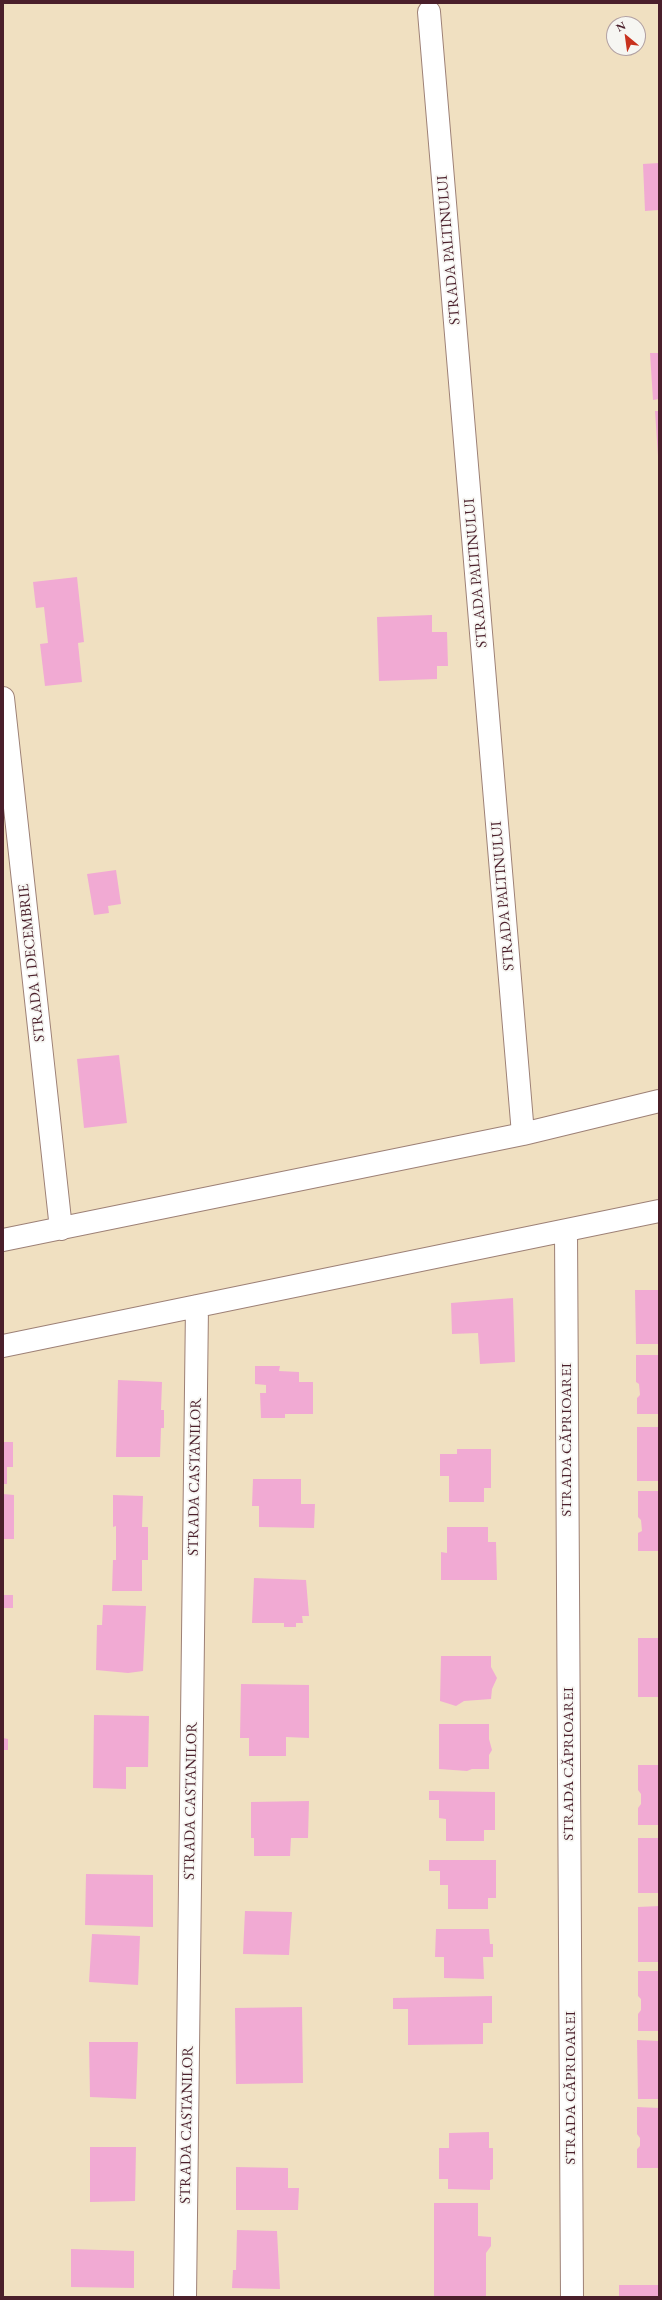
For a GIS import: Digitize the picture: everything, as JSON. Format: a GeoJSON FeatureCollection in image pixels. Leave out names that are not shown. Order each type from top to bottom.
{"type":"FeatureCollection","features":[{"type":"Feature","properties":{"kind":"street","name":"STRADA PALTINULUI"},"geometry":{"type":"LineString","coordinates":[[429,12],[523,1134]]}},
{"type":"Feature","properties":{"kind":"street","name":"STRADA 1 DECEMBRIE"},"geometry":{"type":"LineString","coordinates":[[3,698],[61,1229]]}},
{"type":"Feature","properties":{"kind":"street"},"geometry":{"type":"LineString","coordinates":[[3,1240],[523,1134],[659,1101]]}},
{"type":"Feature","properties":{"kind":"street"},"geometry":{"type":"LineString","coordinates":[[3,1346],[659,1211]]}},
{"type":"Feature","properties":{"kind":"street","name":"STRADA CĂPRIOAREI"},"geometry":{"type":"LineString","coordinates":[[566,1231],[572,2297]]}},
{"type":"Feature","properties":{"kind":"street","name":"STRADA CASTANILOR"},"geometry":{"type":"LineString","coordinates":[[186,2297],[197,1306]]}},
{"type":"Feature","properties":{"kind":"building"},"geometry":{"type":"Polygon","coordinates":[[[659,163],[659,210],[645,211],[643,164],[659,163]]]}},
{"type":"Feature","properties":{"kind":"building"},"geometry":{"type":"Polygon","coordinates":[[[650,353],[659,353],[659,399],[653,400],[650,353]]]}},
{"type":"Feature","properties":{"kind":"building"},"geometry":{"type":"Polygon","coordinates":[[[655,411],[659,411],[658,456],[655,411]]]}},
{"type":"Feature","properties":{"kind":"building"},"geometry":{"type":"Polygon","coordinates":[[[77,577],[84,642],[78,643],[82,682],[45,686],[40,644],[48,643],[44,607],[36,608],[33,582],[77,577]]]}},
{"type":"Feature","properties":{"kind":"building"},"geometry":{"type":"Polygon","coordinates":[[[432,615],[432,632],[447,632],[448,666],[437,666],[437,679],[379,681],[377,617],[432,615]]]}},
{"type":"Feature","properties":{"kind":"building"},"geometry":{"type":"Polygon","coordinates":[[[116,870],[121,904],[108,906],[109,913],[94,915],[87,874],[116,870]]]}},
{"type":"Feature","properties":{"kind":"building"},"geometry":{"type":"Polygon","coordinates":[[[119,1055],[127,1123],[84,1128],[77,1059],[119,1055]]]}},
{"type":"Feature","properties":{"kind":"building"},"geometry":{"type":"Polygon","coordinates":[[[635,1290],[659,1290],[659,1344],[636,1344],[635,1290]]]}},
{"type":"Feature","properties":{"kind":"building"},"geometry":{"type":"Polygon","coordinates":[[[513,1298],[515,1362],[480,1364],[478,1333],[452,1334],[451,1303],[513,1298]]]}},
{"type":"Feature","properties":{"kind":"building"},"geometry":{"type":"Polygon","coordinates":[[[636,1355],[659,1355],[659,1414],[637,1414],[637,1398],[640,1395],[639,1384],[636,1382],[636,1355]]]}},
{"type":"Feature","properties":{"kind":"building"},"geometry":{"type":"Polygon","coordinates":[[[255,1366],[280,1366],[279,1371],[299,1372],[299,1382],[313,1382],[313,1414],[285,1414],[285,1418],[261,1418],[260,1393],[266,1393],[266,1385],[255,1384],[255,1366]]]}},
{"type":"Feature","properties":{"kind":"building"},"geometry":{"type":"Polygon","coordinates":[[[118,1380],[162,1382],[161,1410],[164,1410],[164,1428],[161,1428],[160,1457],[116,1457],[118,1380]]]}},
{"type":"Feature","properties":{"kind":"building"},"geometry":{"type":"Polygon","coordinates":[[[637,1427],[659,1427],[659,1481],[637,1481],[637,1427]]]}},
{"type":"Feature","properties":{"kind":"building"},"geometry":{"type":"Polygon","coordinates":[[[3,1442],[13,1442],[13,1467],[7,1467],[7,1484],[3,1484],[3,1442]]]}},
{"type":"Feature","properties":{"kind":"building"},"geometry":{"type":"Polygon","coordinates":[[[457,1449],[491,1449],[491,1488],[484,1488],[484,1502],[449,1502],[449,1476],[440,1476],[440,1454],[457,1454],[457,1449]]]}},
{"type":"Feature","properties":{"kind":"building"},"geometry":{"type":"Polygon","coordinates":[[[253,1479],[301,1479],[301,1504],[315,1504],[314,1528],[259,1527],[259,1506],[252,1506],[253,1479]]]}},
{"type":"Feature","properties":{"kind":"building"},"geometry":{"type":"Polygon","coordinates":[[[638,1491],[659,1491],[659,1551],[638,1551],[638,1533],[642,1531],[641,1520],[638,1517],[638,1491]]]}},
{"type":"Feature","properties":{"kind":"building"},"geometry":{"type":"Polygon","coordinates":[[[3,1494],[14,1495],[14,1539],[3,1539],[3,1494]]]}},
{"type":"Feature","properties":{"kind":"building"},"geometry":{"type":"Polygon","coordinates":[[[113,1495],[143,1496],[142,1527],[148,1527],[148,1560],[142,1560],[142,1591],[112,1591],[113,1560],[116,1560],[116,1526],[113,1527],[113,1495]]]}},
{"type":"Feature","properties":{"kind":"building"},"geometry":{"type":"Polygon","coordinates":[[[447,1527],[488,1527],[488,1542],[496,1542],[497,1580],[441,1580],[441,1552],[447,1553],[447,1527]]]}},
{"type":"Feature","properties":{"kind":"building"},"geometry":{"type":"Polygon","coordinates":[[[254,1578],[306,1580],[309,1616],[302,1616],[303,1623],[296,1623],[296,1627],[284,1627],[284,1623],[252,1623],[254,1578]]]}},
{"type":"Feature","properties":{"kind":"building"},"geometry":{"type":"Polygon","coordinates":[[[3,1595],[13,1595],[13,1608],[3,1608],[3,1595]]]}},
{"type":"Feature","properties":{"kind":"building"},"geometry":{"type":"Polygon","coordinates":[[[103,1605],[146,1606],[143,1671],[128,1673],[96,1670],[97,1625],[102,1625],[103,1605]]]}},
{"type":"Feature","properties":{"kind":"building"},"geometry":{"type":"Polygon","coordinates":[[[638,1638],[659,1638],[659,1697],[638,1697],[638,1638]]]}},
{"type":"Feature","properties":{"kind":"building"},"geometry":{"type":"Polygon","coordinates":[[[441,1656],[491,1656],[491,1667],[497,1678],[492,1689],[491,1699],[464,1701],[456,1706],[440,1701],[441,1656]]]}},
{"type":"Feature","properties":{"kind":"building"},"geometry":{"type":"Polygon","coordinates":[[[241,1684],[309,1685],[309,1738],[286,1737],[286,1756],[249,1756],[249,1738],[240,1738],[241,1684]]]}},
{"type":"Feature","properties":{"kind":"building"},"geometry":{"type":"Polygon","coordinates":[[[94,1715],[149,1716],[148,1767],[126,1767],[126,1789],[93,1788],[94,1715]]]}},
{"type":"Feature","properties":{"kind":"building"},"geometry":{"type":"Polygon","coordinates":[[[439,1724],[489,1724],[489,1739],[492,1750],[489,1755],[489,1769],[472,1769],[467,1771],[439,1769],[439,1724]]]}},
{"type":"Feature","properties":{"kind":"building"},"geometry":{"type":"Polygon","coordinates":[[[3,1738],[8,1739],[8,1750],[3,1750],[3,1738]]]}},
{"type":"Feature","properties":{"kind":"building"},"geometry":{"type":"Polygon","coordinates":[[[638,1765],[659,1765],[659,1825],[638,1825],[638,1808],[641,1804],[641,1794],[638,1790],[638,1765]]]}},
{"type":"Feature","properties":{"kind":"building"},"geometry":{"type":"Polygon","coordinates":[[[429,1791],[495,1792],[495,1830],[484,1830],[484,1841],[446,1841],[446,1819],[439,1818],[439,1800],[429,1800],[429,1791]]]}},
{"type":"Feature","properties":{"kind":"building"},"geometry":{"type":"Polygon","coordinates":[[[309,1801],[308,1838],[291,1838],[290,1856],[254,1856],[254,1838],[251,1838],[251,1802],[309,1801]]]}},
{"type":"Feature","properties":{"kind":"building"},"geometry":{"type":"Polygon","coordinates":[[[638,1838],[659,1838],[659,1893],[638,1893],[638,1838]]]}},
{"type":"Feature","properties":{"kind":"building"},"geometry":{"type":"Polygon","coordinates":[[[429,1860],[496,1860],[496,1898],[488,1898],[488,1909],[448,1909],[448,1885],[440,1885],[440,1871],[429,1871],[429,1860]]]}},
{"type":"Feature","properties":{"kind":"building"},"geometry":{"type":"Polygon","coordinates":[[[86,1874],[153,1875],[153,1927],[85,1925],[86,1874]]]}},
{"type":"Feature","properties":{"kind":"building"},"geometry":{"type":"Polygon","coordinates":[[[659,1906],[659,1962],[638,1962],[638,1907],[659,1906]]]}},
{"type":"Feature","properties":{"kind":"building"},"geometry":{"type":"Polygon","coordinates":[[[245,1911],[292,1912],[289,1955],[243,1954],[245,1911]]]}},
{"type":"Feature","properties":{"kind":"building"},"geometry":{"type":"Polygon","coordinates":[[[436,1929],[489,1929],[490,1944],[493,1944],[493,1957],[483,1957],[484,1979],[444,1978],[444,1957],[435,1957],[436,1929]]]}},
{"type":"Feature","properties":{"kind":"building"},"geometry":{"type":"Polygon","coordinates":[[[92,1934],[140,1936],[138,1985],[89,1982],[92,1934]]]}},
{"type":"Feature","properties":{"kind":"building"},"geometry":{"type":"Polygon","coordinates":[[[638,1971],[659,1971],[659,2031],[638,2031],[638,2014],[641,2010],[641,1999],[638,1996],[638,1971]]]}},
{"type":"Feature","properties":{"kind":"building"},"geometry":{"type":"Polygon","coordinates":[[[492,1996],[492,2023],[483,2023],[483,2044],[408,2045],[408,2009],[393,2009],[393,1998],[492,1996]]]}},
{"type":"Feature","properties":{"kind":"building"},"geometry":{"type":"Polygon","coordinates":[[[302,2007],[303,2083],[236,2084],[235,2008],[302,2007]]]}},
{"type":"Feature","properties":{"kind":"building"},"geometry":{"type":"Polygon","coordinates":[[[637,2040],[659,2041],[659,2099],[638,2099],[637,2040]]]}},
{"type":"Feature","properties":{"kind":"building"},"geometry":{"type":"Polygon","coordinates":[[[89,2042],[138,2042],[136,2099],[90,2097],[89,2042]]]}},
{"type":"Feature","properties":{"kind":"building"},"geometry":{"type":"Polygon","coordinates":[[[637,2107],[659,2108],[659,2168],[637,2168],[637,2149],[640,2146],[640,2138],[637,2134],[637,2107]]]}},
{"type":"Feature","properties":{"kind":"building"},"geometry":{"type":"Polygon","coordinates":[[[489,2132],[489,2148],[493,2148],[493,2179],[490,2180],[490,2190],[448,2189],[448,2179],[439,2179],[439,2148],[449,2148],[449,2133],[489,2132]]]}},
{"type":"Feature","properties":{"kind":"building"},"geometry":{"type":"Polygon","coordinates":[[[90,2147],[136,2147],[135,2201],[90,2202],[90,2147]]]}},
{"type":"Feature","properties":{"kind":"building"},"geometry":{"type":"Polygon","coordinates":[[[236,2167],[288,2168],[288,2188],[299,2188],[298,2210],[236,2210],[236,2167]]]}},
{"type":"Feature","properties":{"kind":"building"},"geometry":{"type":"Polygon","coordinates":[[[434,2203],[478,2203],[478,2236],[491,2237],[491,2246],[486,2253],[486,2297],[434,2297],[434,2203]]]}},
{"type":"Feature","properties":{"kind":"building"},"geometry":{"type":"Polygon","coordinates":[[[237,2230],[277,2231],[280,2289],[232,2288],[233,2270],[236,2270],[237,2230]]]}},
{"type":"Feature","properties":{"kind":"building"},"geometry":{"type":"Polygon","coordinates":[[[71,2249],[134,2251],[134,2288],[71,2287],[71,2249]]]}},
{"type":"Feature","properties":{"kind":"building"},"geometry":{"type":"Polygon","coordinates":[[[619,2285],[659,2285],[659,2297],[619,2297],[619,2285]]]}}]}
